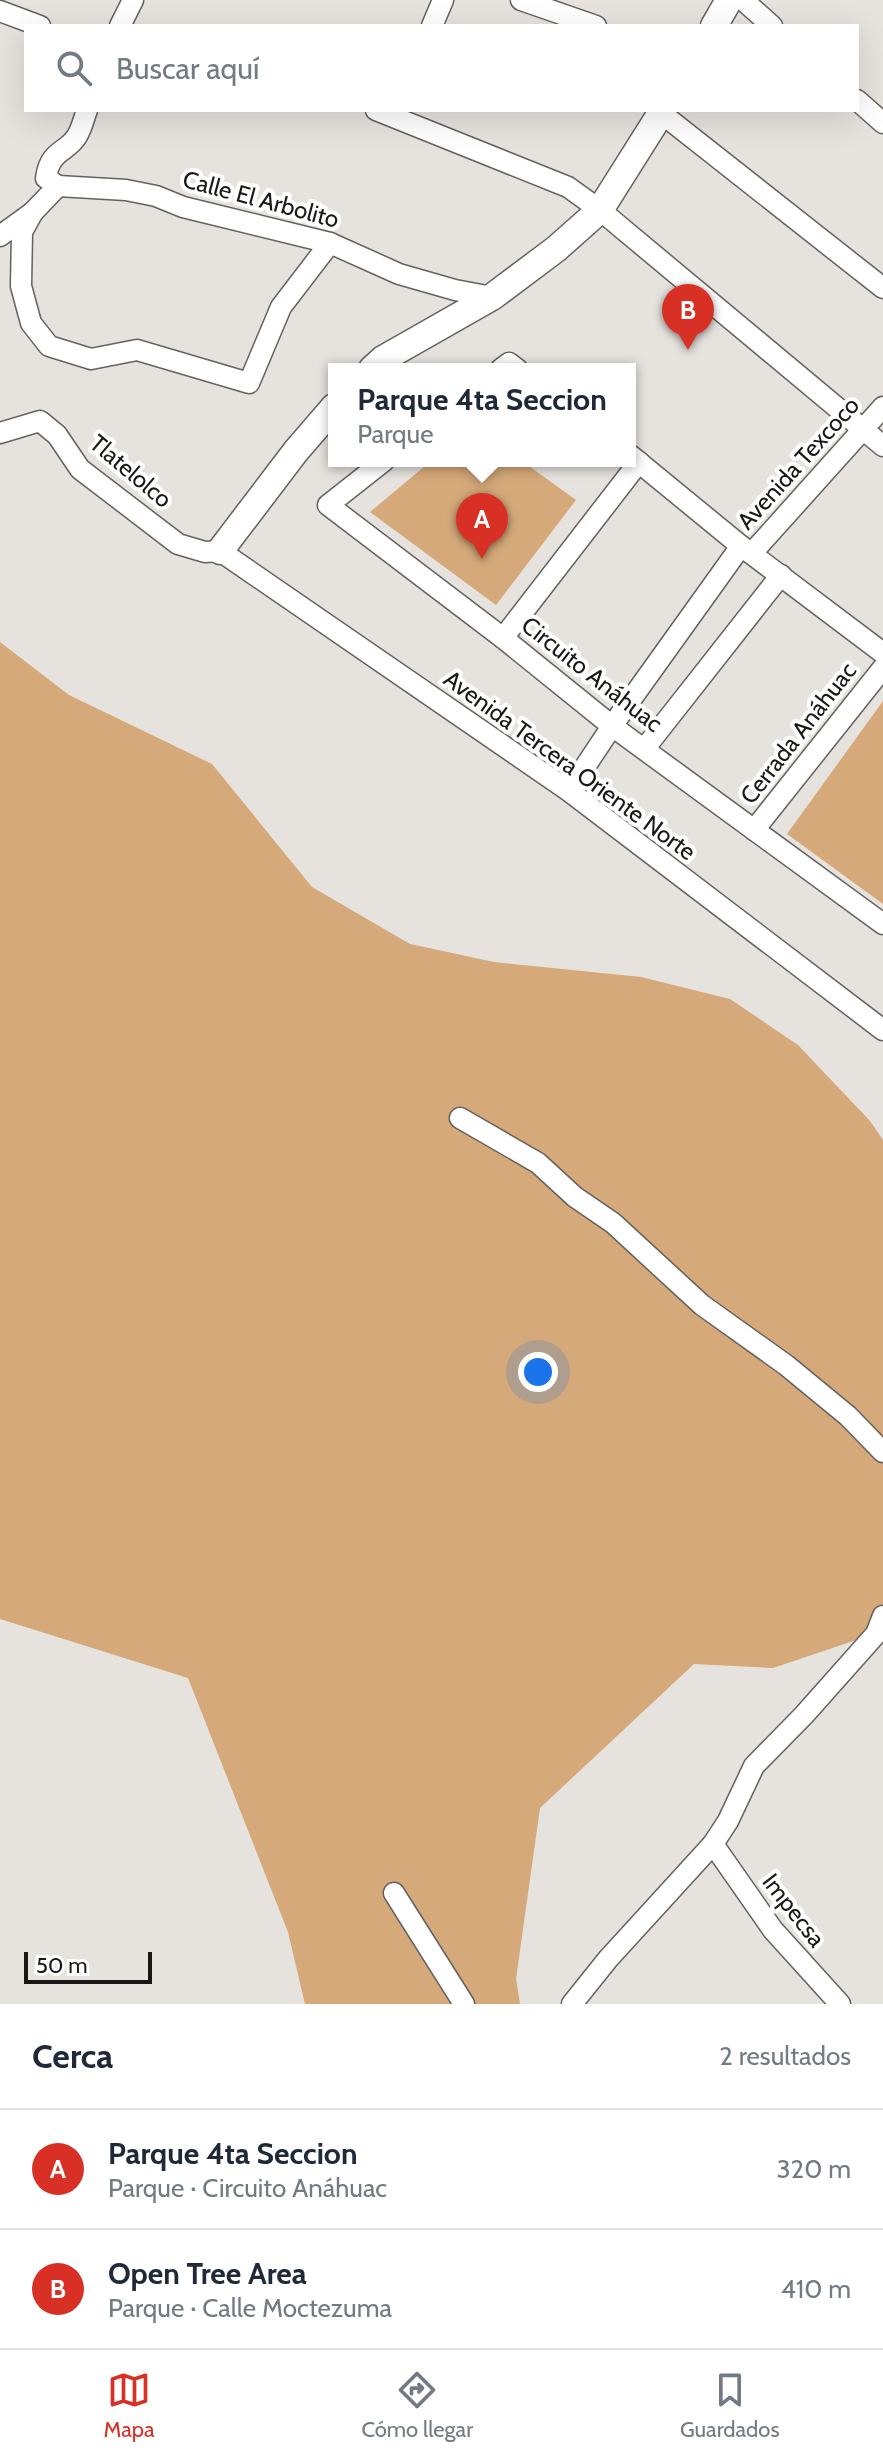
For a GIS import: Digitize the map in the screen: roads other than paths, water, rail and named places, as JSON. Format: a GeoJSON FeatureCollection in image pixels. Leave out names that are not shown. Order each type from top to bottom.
{"type":"FeatureCollection","features":[{"type":"Feature","properties":{"kind":"street"},"geometry":{"type":"LineString","coordinates":[[122,24],[133,0]]}},
{"type":"Feature","properties":{"kind":"street"},"geometry":{"type":"LineString","coordinates":[[433,24],[443,0]]}},
{"type":"Feature","properties":{"kind":"street"},"geometry":{"type":"LineString","coordinates":[[521,0],[590,24]]}},
{"type":"Feature","properties":{"kind":"street"},"geometry":{"type":"LineString","coordinates":[[715,24],[729,0]]}},
{"type":"Feature","properties":{"kind":"street"},"geometry":{"type":"LineString","coordinates":[[743,0],[770,24]]}},
{"type":"Feature","properties":{"kind":"street"},"geometry":{"type":"LineString","coordinates":[[0,11],[35,24]]}},
{"type":"Feature","properties":{"kind":"street"},"geometry":{"type":"LineString","coordinates":[[859,102],[883,123]]}},
{"type":"Feature","properties":{"kind":"street"},"geometry":{"type":"LineString","coordinates":[[0,236],[33,212],[58,186],[46,178],[47,169],[57,152],[76,139],[86,112]]}},
{"type":"Feature","properties":{"kind":"street"},"geometry":{"type":"LineString","coordinates":[[388,112],[568,187],[600,210],[883,446]]}},
{"type":"Feature","properties":{"kind":"street"},"geometry":{"type":"LineString","coordinates":[[379,363],[492,297],[556,249],[600,210],[661,112]]}},
{"type":"Feature","properties":{"kind":"street"},"geometry":{"type":"LineString","coordinates":[[663,112],[883,288]]}},
{"type":"Feature","properties":{"kind":"street","name":"Calle El Arbolito"},"geometry":{"type":"LineString","coordinates":[[58,186],[126,190],[156,196],[183,207],[330,243],[399,274],[492,297]]}},
{"type":"Feature","properties":{"kind":"street"},"geometry":{"type":"LineString","coordinates":[[33,212],[22,232],[21,286],[31,323],[49,346],[91,359],[137,350],[249,383],[281,307],[330,243]]}},
{"type":"Feature","properties":{"kind":"street","name":"Avenida Texcoco"},"geometry":{"type":"LineString","coordinates":[[569,791],[612,726],[747,549],[864,431],[883,407]]}},
{"type":"Feature","properties":{"kind":"street"},"geometry":{"type":"LineString","coordinates":[[220,551],[328,414]]}},
{"type":"Feature","properties":{"kind":"street","name":"Tlatelolco"},"geometry":{"type":"LineString","coordinates":[[0,433],[40,421],[57,435],[80,469],[178,544],[191,549],[220,551]]}},
{"type":"Feature","properties":{"kind":"street"},"geometry":{"type":"LineString","coordinates":[[636,460],[883,653]]}},
{"type":"Feature","properties":{"kind":"street","name":"Circuito Anáhuac"},"geometry":{"type":"LineString","coordinates":[[376,467],[328,505],[503,638],[612,726],[883,924]]}},
{"type":"Feature","properties":{"kind":"street"},"geometry":{"type":"LineString","coordinates":[[503,638],[629,467]]}},
{"type":"Feature","properties":{"kind":"street","name":"Avenida Tercera Oriente Norte"},"geometry":{"type":"LineString","coordinates":[[220,551],[569,791],[883,1030]]}},
{"type":"Feature","properties":{"kind":"street"},"geometry":{"type":"LineString","coordinates":[[645,748],[781,575]]}},
{"type":"Feature","properties":{"kind":"street","name":"Cerrada Anáhuac"},"geometry":{"type":"LineString","coordinates":[[754,830],[883,668]]}},
{"type":"Feature","properties":{"kind":"street"},"geometry":{"type":"LineString","coordinates":[[460,1118],[538,1163],[575,1197],[613,1223],[702,1305],[786,1365],[848,1416],[883,1452]]}},
{"type":"Feature","properties":{"kind":"street"},"geometry":{"type":"LineString","coordinates":[[572,2004],[608,1959],[713,1844],[728,1821],[754,1766],[881,1632]]}},
{"type":"Feature","properties":{"kind":"street","name":"Impecsa"},"geometry":{"type":"LineString","coordinates":[[713,1844],[773,1930],[840,2004]]}},
{"type":"Feature","properties":{"kind":"street"},"geometry":{"type":"LineString","coordinates":[[394,1893],[464,2004]]}},
{"type":"Feature","properties":{"kind":"place","name":"Open Tree Area"},"geometry":{"type":"Point","coordinates":[688,350]}},
{"type":"Feature","properties":{"kind":"place","name":"Parque 4ta Seccion"},"geometry":{"type":"Point","coordinates":[482,559]}}]}
